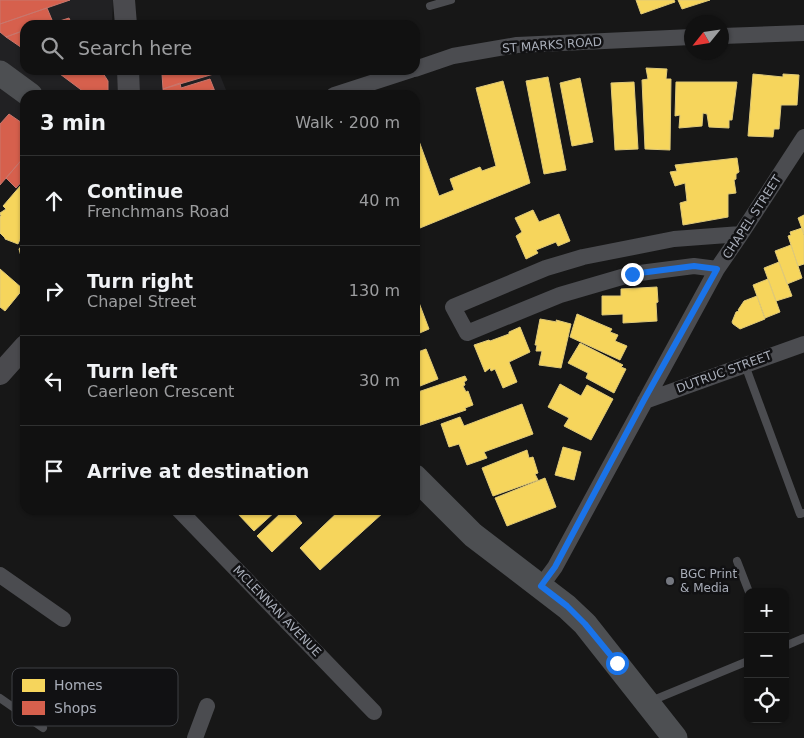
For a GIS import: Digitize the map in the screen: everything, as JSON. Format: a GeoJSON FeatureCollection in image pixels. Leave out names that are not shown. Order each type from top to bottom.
{"type":"FeatureCollection","features":[{"type":"Feature","properties":{"kind":"main road"},"geometry":{"type":"LineString","coordinates":[[0,73],[23,90]]}},
{"type":"Feature","properties":{"kind":"main road"},"geometry":{"type":"LineString","coordinates":[[420,482],[473,535],[567,606],[585,624],[674,737]]}},
{"type":"Feature","properties":{"kind":"street"},"geometry":{"type":"LineString","coordinates":[[124,0],[126,20]]}},
{"type":"Feature","properties":{"kind":"street"},"geometry":{"type":"LineString","coordinates":[[729,36],[804,32]]}},
{"type":"Feature","properties":{"kind":"street","name":"ST MARKS ROAD"},"geometry":{"type":"LineString","coordinates":[[420,67],[453,56],[517,45],[684,37]]}},
{"type":"Feature","properties":{"kind":"street"},"geometry":{"type":"LineString","coordinates":[[128,75],[129,90]]}},
{"type":"Feature","properties":{"kind":"street","name":"ST MARKS ROAD"},"geometry":{"type":"LineString","coordinates":[[349,90],[395,75]]}},
{"type":"Feature","properties":{"kind":"street","name":"CHAPEL STREET"},"geometry":{"type":"LineString","coordinates":[[541,586],[555,567],[644,400],[717,269],[804,137]]}},
{"type":"Feature","properties":{"kind":"street"},"geometry":{"type":"LineString","coordinates":[[717,269],[694,266],[632,274],[560,295],[467,333],[453,307],[546,268],[583,257],[674,239],[741,234]]}},
{"type":"Feature","properties":{"kind":"street","name":"DUTRUC STREET"},"geometry":{"type":"LineString","coordinates":[[644,400],[804,344]]}},
{"type":"Feature","properties":{"kind":"street"},"geometry":{"type":"LineString","coordinates":[[0,374],[20,352]]}},
{"type":"Feature","properties":{"kind":"street","name":"MCLENNAN AVENUE"},"geometry":{"type":"LineString","coordinates":[[184,515],[374,712]]}},
{"type":"Feature","properties":{"kind":"street"},"geometry":{"type":"LineString","coordinates":[[0,575],[63,620]]}},
{"type":"Feature","properties":{"kind":"street"},"geometry":{"type":"LineString","coordinates":[[196,738],[206,706]]}},
{"type":"Feature","properties":{"kind":"lane"},"geometry":{"type":"LineString","coordinates":[[430,6],[451,0]]}},
{"type":"Feature","properties":{"kind":"lane"},"geometry":{"type":"LineString","coordinates":[[745,365],[800,514],[804,512]]}},
{"type":"Feature","properties":{"kind":"lane"},"geometry":{"type":"LineString","coordinates":[[737,561],[747,588]]}},
{"type":"Feature","properties":{"kind":"lane"},"geometry":{"type":"LineString","coordinates":[[789,644],[804,638]]}},
{"type":"Feature","properties":{"kind":"lane"},"geometry":{"type":"LineString","coordinates":[[647,702],[744,663]]}},
{"type":"Feature","properties":{"kind":"lane"},"geometry":{"type":"LineString","coordinates":[[0,698],[12,706]]}},
{"type":"Feature","properties":{"kind":"shaded area"},"geometry":{"type":"Polygon","coordinates":[[[0,0],[113,0],[112,20],[20,20],[20,75],[220,75],[226,90],[20,90],[20,155],[0,141],[0,0]]]}},
{"type":"Feature","properties":{"kind":"building: Homes"},"geometry":{"type":"Polygon","coordinates":[[[636,0],[674,0],[675,2],[641,14],[636,0]]]}},
{"type":"Feature","properties":{"kind":"building: Homes"},"geometry":{"type":"Polygon","coordinates":[[[678,0],[710,0],[682,9],[678,0]]]}},
{"type":"Feature","properties":{"kind":"building: Homes"},"geometry":{"type":"Polygon","coordinates":[[[646,68],[667,69],[666,79],[671,79],[670,150],[645,149],[642,80],[648,79],[646,68]]]}},
{"type":"Feature","properties":{"kind":"building: Homes"},"geometry":{"type":"Polygon","coordinates":[[[753,74],[783,77],[783,74],[799,75],[797,105],[781,105],[779,129],[774,129],[773,137],[748,136],[753,74]]]}},
{"type":"Feature","properties":{"kind":"building: Homes"},"geometry":{"type":"Polygon","coordinates":[[[548,77],[566,170],[544,174],[526,81],[548,77]]]}},
{"type":"Feature","properties":{"kind":"building: Homes"},"geometry":{"type":"Polygon","coordinates":[[[580,78],[593,142],[572,146],[560,83],[580,78]]]}},
{"type":"Feature","properties":{"kind":"building: Homes"},"geometry":{"type":"Polygon","coordinates":[[[503,81],[530,183],[420,228],[420,144],[439,196],[454,190],[450,179],[480,167],[482,171],[496,166],[476,88],[503,81]]]}},
{"type":"Feature","properties":{"kind":"building: Homes"},"geometry":{"type":"Polygon","coordinates":[[[634,82],[638,149],[615,150],[611,83],[634,82]]]}},
{"type":"Feature","properties":{"kind":"building: Homes"},"geometry":{"type":"Polygon","coordinates":[[[676,82],[737,82],[732,120],[729,120],[729,128],[709,127],[707,114],[703,113],[702,126],[679,128],[680,115],[675,116],[676,82]]]}},
{"type":"Feature","properties":{"kind":"building: Homes"},"geometry":{"type":"Polygon","coordinates":[[[737,158],[739,172],[734,180],[736,193],[728,194],[728,217],[683,225],[680,203],[687,201],[685,183],[675,186],[670,172],[677,171],[675,165],[737,158]]]}},
{"type":"Feature","properties":{"kind":"building: Homes"},"geometry":{"type":"Polygon","coordinates":[[[20,186],[20,240],[18,244],[5,239],[0,233],[0,213],[6,209],[3,206],[20,186]]]}},
{"type":"Feature","properties":{"kind":"building: Homes"},"geometry":{"type":"Polygon","coordinates":[[[533,210],[539,222],[559,214],[570,241],[558,246],[556,242],[536,250],[538,253],[526,259],[516,236],[522,232],[515,218],[533,210]]]}},
{"type":"Feature","properties":{"kind":"building: Homes"},"geometry":{"type":"Polygon","coordinates":[[[804,215],[804,234],[798,218],[804,215]]]}},
{"type":"Feature","properties":{"kind":"building: Homes"},"geometry":{"type":"Polygon","coordinates":[[[802,228],[804,235],[804,264],[798,266],[788,236],[791,235],[790,232],[802,228]]]}},
{"type":"Feature","properties":{"kind":"building: Homes"},"geometry":{"type":"Polygon","coordinates":[[[791,245],[802,278],[787,284],[775,251],[791,245]]]}},
{"type":"Feature","properties":{"kind":"building: Homes"},"geometry":{"type":"Polygon","coordinates":[[[779,262],[792,296],[776,301],[764,268],[779,262]]]}},
{"type":"Feature","properties":{"kind":"building: Homes"},"geometry":{"type":"Polygon","coordinates":[[[0,269],[20,286],[20,293],[5,311],[0,307],[0,269]]]}},
{"type":"Feature","properties":{"kind":"building: Homes"},"geometry":{"type":"Polygon","coordinates":[[[768,279],[780,312],[765,318],[753,285],[768,279]]]}},
{"type":"Feature","properties":{"kind":"building: Homes"},"geometry":{"type":"Polygon","coordinates":[[[657,287],[657,321],[623,323],[623,314],[602,315],[602,296],[621,296],[621,289],[657,287]]]}},
{"type":"Feature","properties":{"kind":"building: Homes"},"geometry":{"type":"Polygon","coordinates":[[[757,296],[765,319],[740,329],[732,322],[736,312],[739,311],[744,301],[757,296]]]}},
{"type":"Feature","properties":{"kind":"building: Homes"},"geometry":{"type":"Polygon","coordinates":[[[420,305],[429,329],[420,333],[420,305]]]}},
{"type":"Feature","properties":{"kind":"building: Homes"},"geometry":{"type":"Polygon","coordinates":[[[577,314],[612,329],[610,332],[618,335],[615,341],[627,346],[620,360],[570,337],[577,314]]]}},
{"type":"Feature","properties":{"kind":"building: Homes"},"geometry":{"type":"Polygon","coordinates":[[[540,319],[557,322],[556,320],[571,324],[561,368],[539,365],[542,351],[536,351],[537,345],[535,345],[540,319]]]}},
{"type":"Feature","properties":{"kind":"building: Homes"},"geometry":{"type":"Polygon","coordinates":[[[520,327],[530,352],[509,362],[517,382],[503,388],[495,369],[491,371],[490,368],[485,372],[474,345],[509,334],[509,332],[520,327]]]}},
{"type":"Feature","properties":{"kind":"building: Homes"},"geometry":{"type":"Polygon","coordinates":[[[580,343],[623,365],[621,367],[626,369],[614,393],[586,378],[588,373],[568,363],[580,343]]]}},
{"type":"Feature","properties":{"kind":"building: Homes"},"geometry":{"type":"Polygon","coordinates":[[[426,349],[438,379],[420,386],[420,351],[426,349]]]}},
{"type":"Feature","properties":{"kind":"building: Homes"},"geometry":{"type":"Polygon","coordinates":[[[465,376],[467,380],[463,386],[466,392],[468,391],[473,405],[465,408],[466,410],[420,425],[420,391],[465,376]]]}},
{"type":"Feature","properties":{"kind":"building: Homes"},"geometry":{"type":"Polygon","coordinates":[[[560,384],[581,396],[587,385],[613,399],[591,440],[564,426],[569,418],[548,407],[560,384]]]}},
{"type":"Feature","properties":{"kind":"building: Homes"},"geometry":{"type":"Polygon","coordinates":[[[522,404],[533,434],[484,452],[487,458],[467,465],[459,444],[449,447],[441,424],[460,417],[464,426],[522,404]]]}},
{"type":"Feature","properties":{"kind":"building: Homes"},"geometry":{"type":"Polygon","coordinates":[[[563,447],[581,452],[574,480],[555,475],[563,447]]]}},
{"type":"Feature","properties":{"kind":"building: Homes"},"geometry":{"type":"Polygon","coordinates":[[[527,450],[529,458],[533,457],[538,473],[535,474],[538,480],[493,496],[482,468],[527,450]]]}},
{"type":"Feature","properties":{"kind":"building: Homes"},"geometry":{"type":"Polygon","coordinates":[[[545,478],[556,507],[507,526],[495,498],[545,478]]]}},
{"type":"Feature","properties":{"kind":"building: Homes"},"geometry":{"type":"Polygon","coordinates":[[[239,515],[272,515],[254,531],[239,515]]]}},
{"type":"Feature","properties":{"kind":"building: Homes"},"geometry":{"type":"Polygon","coordinates":[[[279,515],[295,515],[302,523],[272,552],[257,536],[279,515]]]}},
{"type":"Feature","properties":{"kind":"building: Homes"},"geometry":{"type":"Polygon","coordinates":[[[335,515],[381,515],[320,570],[300,548],[335,515]]]}},
{"type":"Feature","properties":{"kind":"building: Shops"},"geometry":{"type":"Polygon","coordinates":[[[0,0],[70,0],[0,24],[0,0]]]}},
{"type":"Feature","properties":{"kind":"building: Shops"},"geometry":{"type":"Polygon","coordinates":[[[47,8],[52,20],[20,20],[20,32],[6,37],[0,32],[0,24],[47,8]]]}},
{"type":"Feature","properties":{"kind":"building: Shops"},"geometry":{"type":"Polygon","coordinates":[[[20,32],[20,47],[6,37],[20,32]]]}},
{"type":"Feature","properties":{"kind":"building: Shops"},"geometry":{"type":"Polygon","coordinates":[[[61,75],[104,75],[108,81],[108,90],[81,90],[61,75]]]}},
{"type":"Feature","properties":{"kind":"building: Shops"},"geometry":{"type":"Polygon","coordinates":[[[162,75],[210,75],[163,89],[162,75]]]}},
{"type":"Feature","properties":{"kind":"building: Shops"},"geometry":{"type":"Polygon","coordinates":[[[210,79],[214,89],[163,89],[180,83],[181,88],[210,79]]]}},
{"type":"Feature","properties":{"kind":"building: Shops"},"geometry":{"type":"Polygon","coordinates":[[[9,114],[20,122],[20,162],[0,185],[0,124],[9,114]]]}},
{"type":"Feature","properties":{"kind":"building: Shops"},"geometry":{"type":"Polygon","coordinates":[[[20,162],[20,184],[16,188],[6,178],[20,162]]]}},
{"type":"Feature","properties":{"kind":"place","name":"BGC Print & Media"},"geometry":{"type":"Point","coordinates":[670,581]}},
{"type":"Feature","properties":{"kind":"route"},"geometry":{"type":"LineString","coordinates":[[617,663],[585,624],[567,606],[541,586],[555,567],[644,400],[717,269],[694,266],[632,274]]}}]}
